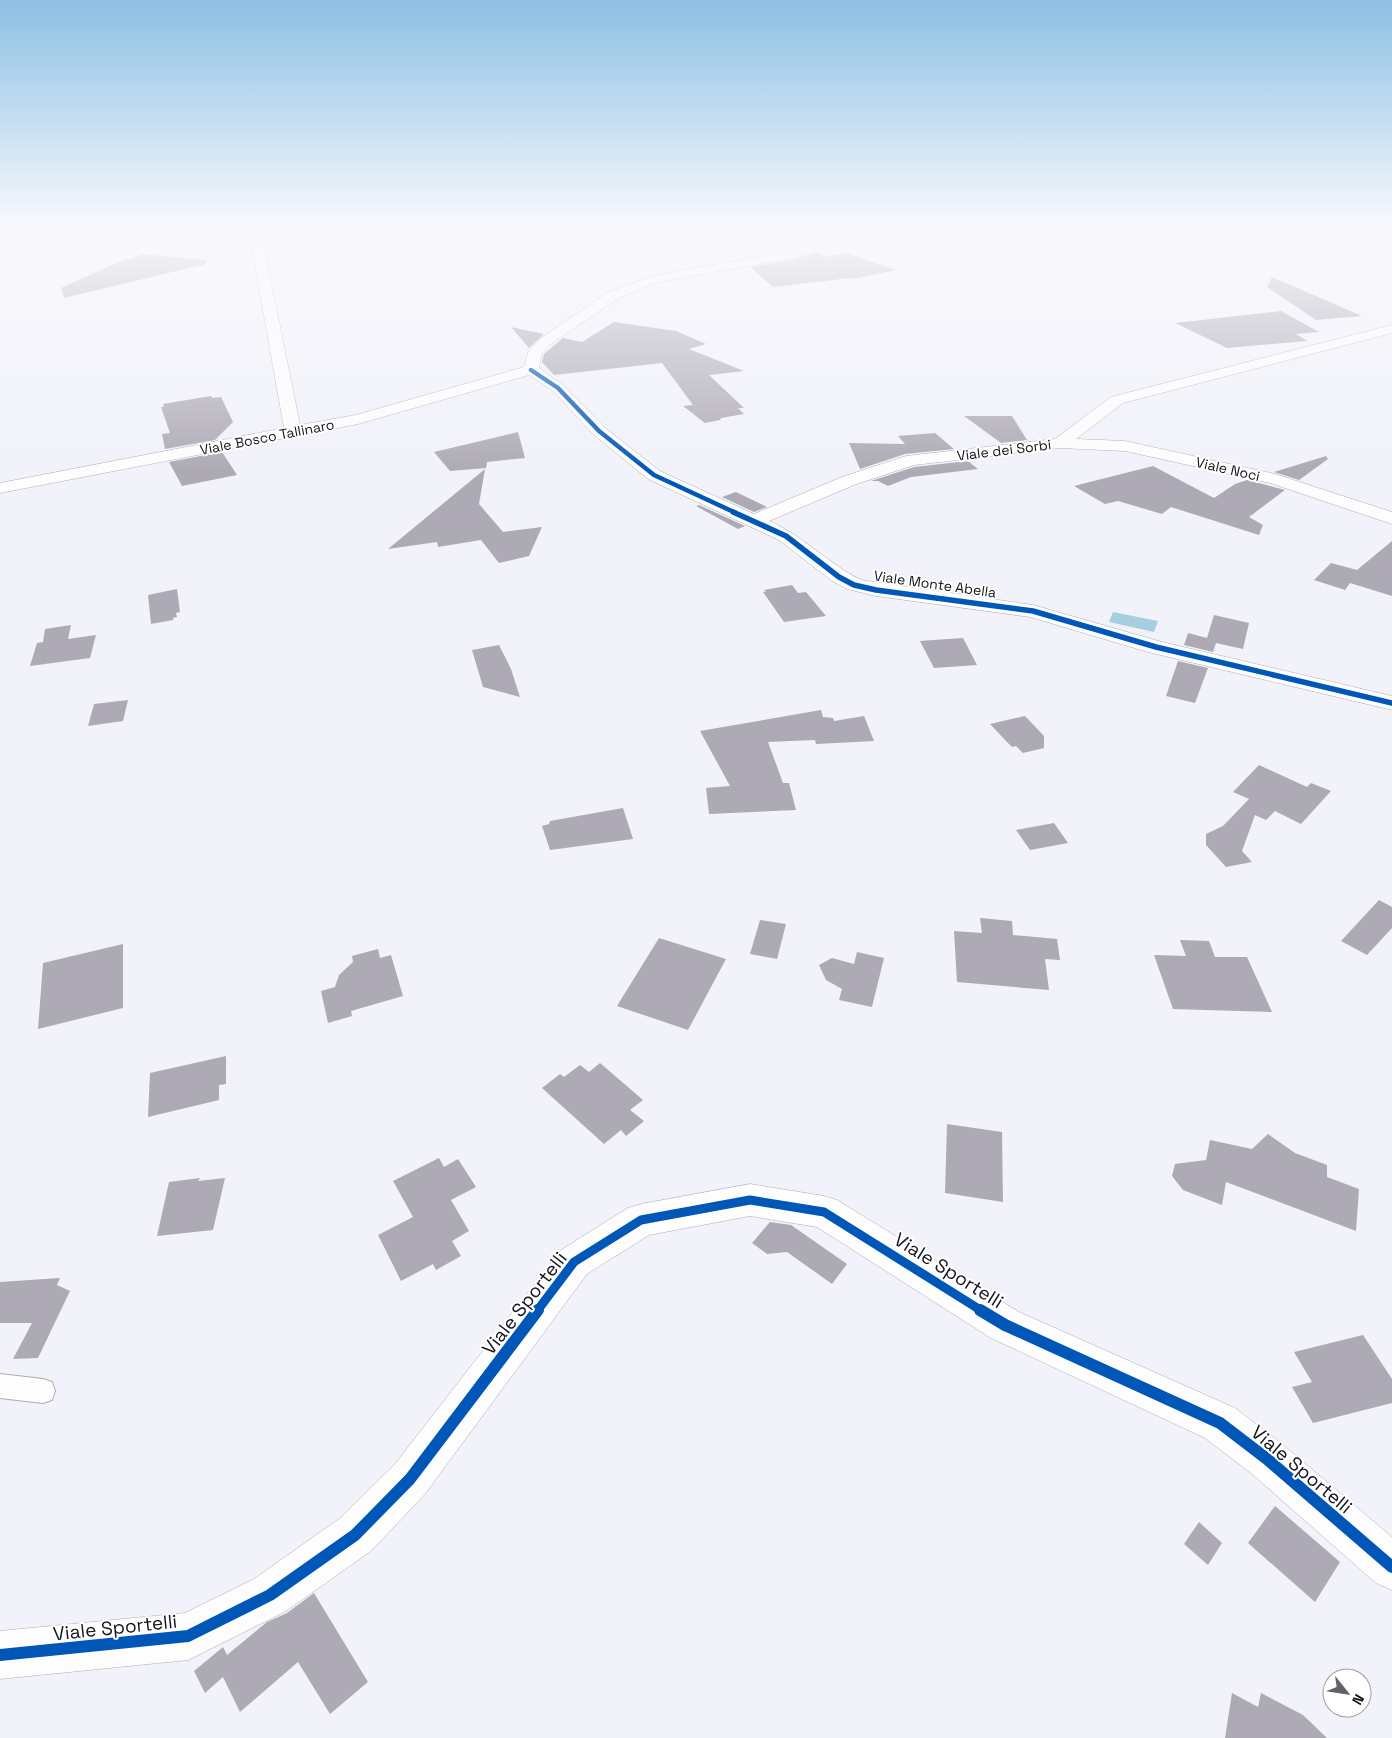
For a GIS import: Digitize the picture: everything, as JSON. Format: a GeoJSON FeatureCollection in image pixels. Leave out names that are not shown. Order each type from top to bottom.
{"type":"FeatureCollection","features":[{"type":"Feature","properties":{"kind":"street"},"geometry":{"type":"LineString","coordinates":[[269,310],[293,432]]}},
{"type":"Feature","properties":{"kind":"street"},"geometry":{"type":"LineString","coordinates":[[531,370],[535,352],[546,341],[591,310]]}},
{"type":"Feature","properties":{"kind":"street","name":"Viale dei Sorbi"},"geometry":{"type":"LineString","coordinates":[[754,521],[848,481],[912,460],[1060,443],[1117,400],[1392,329]]}},
{"type":"Feature","properties":{"kind":"street","name":"Viale Bosco Tallinaro"},"geometry":{"type":"LineString","coordinates":[[0,488],[358,419],[531,370]]}},
{"type":"Feature","properties":{"kind":"street","name":"Viale Monte Abella"},"geometry":{"type":"LineString","coordinates":[[531,370],[558,388],[599,431],[654,475],[786,536],[839,577],[854,585],[876,590],[993,604],[1033,611],[1156,647],[1392,703]]}},
{"type":"Feature","properties":{"kind":"street","name":"Viale Noci"},"geometry":{"type":"LineString","coordinates":[[1060,443],[1125,446],[1274,479],[1392,518]]}},
{"type":"Feature","properties":{"kind":"street","name":"Viale Sportelli"},"geometry":{"type":"LineString","coordinates":[[0,1655],[188,1636],[270,1595],[355,1535],[410,1479],[574,1262],[641,1220],[750,1200],[824,1212],[1005,1324],[1220,1423],[1267,1459],[1392,1567]]}},
{"type":"Feature","properties":{"kind":"lane"},"geometry":{"type":"LineString","coordinates":[[0,1386],[43,1391]]}},
{"type":"Feature","properties":{"kind":"water"},"geometry":{"type":"Polygon","coordinates":[[[1113,612],[1158,621],[1154,632],[1109,622],[1113,612]]]}},
{"type":"Feature","properties":{"kind":"building"},"geometry":{"type":"Polygon","coordinates":[[[1301,310],[1348,310],[1362,316],[1316,320],[1301,310]]]}},
{"type":"Feature","properties":{"kind":"building"},"geometry":{"type":"Polygon","coordinates":[[[1281,311],[1319,332],[1296,334],[1307,341],[1227,348],[1175,323],[1281,311]]]}},
{"type":"Feature","properties":{"kind":"building"},"geometry":{"type":"Polygon","coordinates":[[[614,322],[676,331],[706,344],[689,349],[744,371],[709,375],[744,408],[738,408],[744,414],[705,423],[683,406],[693,405],[662,363],[554,375],[542,362],[544,354],[563,338],[582,342],[614,322]]]}},
{"type":"Feature","properties":{"kind":"building"},"geometry":{"type":"Polygon","coordinates":[[[511,327],[544,334],[529,348],[511,327]]]}},
{"type":"Feature","properties":{"kind":"building"},"geometry":{"type":"Polygon","coordinates":[[[211,396],[212,398],[221,397],[233,422],[215,440],[165,449],[162,434],[170,433],[161,407],[164,407],[163,404],[211,396]]]}},
{"type":"Feature","properties":{"kind":"building"},"geometry":{"type":"Polygon","coordinates":[[[964,416],[1012,416],[1027,440],[1001,443],[964,416]]]}},
{"type":"Feature","properties":{"kind":"building"},"geometry":{"type":"Polygon","coordinates":[[[518,432],[525,458],[487,462],[486,468],[450,471],[434,452],[518,432]]]}},
{"type":"Feature","properties":{"kind":"building"},"geometry":{"type":"Polygon","coordinates":[[[935,433],[954,449],[905,454],[860,469],[849,443],[905,444],[898,436],[935,433]]]}},
{"type":"Feature","properties":{"kind":"building"},"geometry":{"type":"Polygon","coordinates":[[[222,452],[237,475],[182,486],[169,462],[222,452]]]}},
{"type":"Feature","properties":{"kind":"building"},"geometry":{"type":"Polygon","coordinates":[[[1326,456],[1328,459],[1299,480],[1274,472],[1326,456]]]}},
{"type":"Feature","properties":{"kind":"building"},"geometry":{"type":"Polygon","coordinates":[[[968,461],[978,469],[911,477],[888,486],[878,481],[871,481],[914,467],[968,461]]]}},
{"type":"Feature","properties":{"kind":"building"},"geometry":{"type":"Polygon","coordinates":[[[1153,466],[1214,498],[1235,484],[1247,480],[1285,490],[1249,517],[1263,525],[1259,535],[1171,507],[1162,514],[1118,501],[1105,504],[1074,486],[1153,466]]]}},
{"type":"Feature","properties":{"kind":"building"},"geometry":{"type":"Polygon","coordinates":[[[485,469],[479,504],[503,532],[542,527],[529,556],[499,563],[481,540],[438,547],[437,542],[388,549],[485,469]]]}},
{"type":"Feature","properties":{"kind":"building"},"geometry":{"type":"Polygon","coordinates":[[[736,492],[767,507],[754,512],[722,497],[736,492]]]}},
{"type":"Feature","properties":{"kind":"building"},"geometry":{"type":"Polygon","coordinates":[[[699,505],[745,526],[738,529],[696,506],[699,505]]]}},
{"type":"Feature","properties":{"kind":"building"},"geometry":{"type":"Polygon","coordinates":[[[1392,541],[1392,596],[1350,583],[1345,590],[1314,580],[1331,563],[1357,570],[1392,541]]]}},
{"type":"Feature","properties":{"kind":"building"},"geometry":{"type":"Polygon","coordinates":[[[792,585],[798,593],[806,592],[826,616],[784,622],[763,592],[766,592],[764,590],[792,585]]]}},
{"type":"Feature","properties":{"kind":"building"},"geometry":{"type":"Polygon","coordinates":[[[177,589],[180,612],[176,613],[177,617],[173,618],[173,620],[151,624],[148,595],[177,589]]]}},
{"type":"Feature","properties":{"kind":"building"},"geometry":{"type":"Polygon","coordinates":[[[1214,615],[1249,623],[1243,649],[1216,643],[1213,652],[1184,645],[1188,633],[1207,638],[1214,615]]]}},
{"type":"Feature","properties":{"kind":"building"},"geometry":{"type":"Polygon","coordinates":[[[71,625],[68,639],[96,635],[90,658],[30,666],[37,643],[43,642],[45,629],[71,625]]]}},
{"type":"Feature","properties":{"kind":"building"},"geometry":{"type":"Polygon","coordinates":[[[963,638],[977,665],[934,668],[920,641],[963,638]]]}},
{"type":"Feature","properties":{"kind":"building"},"geometry":{"type":"Polygon","coordinates":[[[499,645],[511,669],[520,697],[483,687],[472,650],[499,645]]]}},
{"type":"Feature","properties":{"kind":"building"},"geometry":{"type":"Polygon","coordinates":[[[1178,661],[1208,668],[1195,703],[1166,696],[1178,661]]]}},
{"type":"Feature","properties":{"kind":"building"},"geometry":{"type":"Polygon","coordinates":[[[128,700],[123,721],[88,726],[94,704],[128,700]]]}},
{"type":"Feature","properties":{"kind":"building"},"geometry":{"type":"Polygon","coordinates":[[[821,710],[823,717],[833,718],[834,721],[864,716],[874,741],[816,744],[815,740],[768,742],[783,783],[789,783],[796,810],[709,814],[706,788],[730,786],[700,731],[821,710]]]}},
{"type":"Feature","properties":{"kind":"building"},"geometry":{"type":"Polygon","coordinates":[[[1025,716],[1044,736],[1044,748],[1023,753],[1016,746],[1012,747],[990,724],[1025,716]]]}},
{"type":"Feature","properties":{"kind":"building"},"geometry":{"type":"Polygon","coordinates":[[[1259,765],[1307,787],[1311,783],[1331,791],[1301,824],[1275,811],[1266,820],[1255,815],[1242,851],[1252,862],[1226,867],[1206,845],[1206,834],[1223,826],[1249,799],[1233,792],[1259,765]]]}},
{"type":"Feature","properties":{"kind":"building"},"geometry":{"type":"Polygon","coordinates":[[[623,808],[633,839],[550,850],[542,826],[549,824],[550,821],[623,808]]]}},
{"type":"Feature","properties":{"kind":"building"},"geometry":{"type":"Polygon","coordinates":[[[1054,823],[1068,843],[1030,850],[1016,830],[1054,823]]]}},
{"type":"Feature","properties":{"kind":"building"},"geometry":{"type":"Polygon","coordinates":[[[1379,900],[1392,907],[1392,928],[1367,955],[1341,941],[1379,900]]]}},
{"type":"Feature","properties":{"kind":"building"},"geometry":{"type":"Polygon","coordinates":[[[980,918],[1012,921],[1013,935],[1057,939],[1060,960],[1045,959],[1049,990],[957,982],[954,931],[982,933],[980,918]]]}},
{"type":"Feature","properties":{"kind":"building"},"geometry":{"type":"Polygon","coordinates":[[[760,920],[786,924],[777,959],[750,954],[760,920]]]}},
{"type":"Feature","properties":{"kind":"building"},"geometry":{"type":"Polygon","coordinates":[[[659,938],[726,959],[688,1030],[617,1006],[659,938]]]}},
{"type":"Feature","properties":{"kind":"building"},"geometry":{"type":"Polygon","coordinates":[[[1180,940],[1209,941],[1215,957],[1247,957],[1272,1012],[1173,1009],[1154,955],[1186,956],[1180,940]]]}},
{"type":"Feature","properties":{"kind":"building"},"geometry":{"type":"Polygon","coordinates":[[[123,944],[123,1008],[38,1029],[43,963],[123,944]]]}},
{"type":"Feature","properties":{"kind":"building"},"geometry":{"type":"Polygon","coordinates":[[[378,949],[380,958],[391,955],[403,996],[351,1011],[352,1016],[328,1023],[321,991],[335,987],[339,975],[353,962],[352,956],[378,949]]]}},
{"type":"Feature","properties":{"kind":"building"},"geometry":{"type":"Polygon","coordinates":[[[857,952],[884,958],[872,1007],[839,1000],[842,989],[826,980],[819,965],[832,958],[854,964],[857,952]]]}},
{"type":"Feature","properties":{"kind":"building"},"geometry":{"type":"Polygon","coordinates":[[[226,1056],[226,1084],[219,1085],[219,1100],[148,1117],[150,1073],[226,1056]]]}},
{"type":"Feature","properties":{"kind":"building"},"geometry":{"type":"Polygon","coordinates":[[[600,1063],[643,1100],[630,1110],[644,1121],[626,1136],[621,1130],[604,1144],[542,1088],[560,1074],[564,1077],[580,1065],[589,1072],[600,1063]]]}},
{"type":"Feature","properties":{"kind":"building"},"geometry":{"type":"Polygon","coordinates":[[[947,1124],[1002,1132],[1003,1202],[945,1193],[947,1124]]]}},
{"type":"Feature","properties":{"kind":"building"},"geometry":{"type":"Polygon","coordinates":[[[1268,1134],[1295,1153],[1327,1165],[1327,1177],[1359,1189],[1356,1231],[1226,1182],[1222,1205],[1183,1190],[1172,1176],[1175,1164],[1206,1160],[1210,1140],[1252,1149],[1268,1134]]]}},
{"type":"Feature","properties":{"kind":"building"},"geometry":{"type":"Polygon","coordinates":[[[439,1158],[444,1167],[458,1159],[476,1187],[451,1200],[469,1231],[452,1241],[461,1256],[436,1270],[433,1264],[401,1281],[378,1235],[413,1217],[393,1181],[439,1158]]]}},
{"type":"Feature","properties":{"kind":"building"},"geometry":{"type":"Polygon","coordinates":[[[200,1178],[198,1181],[225,1178],[213,1230],[157,1236],[169,1182],[200,1178]]]}},
{"type":"Feature","properties":{"kind":"building"},"geometry":{"type":"Polygon","coordinates":[[[770,1222],[791,1225],[847,1264],[832,1284],[787,1252],[767,1254],[752,1243],[770,1222]]]}},
{"type":"Feature","properties":{"kind":"building"},"geometry":{"type":"Polygon","coordinates":[[[60,1278],[57,1285],[70,1291],[38,1358],[13,1359],[32,1323],[0,1323],[0,1282],[60,1278]]]}},
{"type":"Feature","properties":{"kind":"building"},"geometry":{"type":"Polygon","coordinates":[[[1363,1335],[1392,1379],[1392,1403],[1313,1423],[1292,1387],[1312,1382],[1294,1352],[1363,1335]]]}},
{"type":"Feature","properties":{"kind":"building"},"geometry":{"type":"Polygon","coordinates":[[[1275,1506],[1340,1562],[1315,1602],[1248,1543],[1275,1506]]]}},
{"type":"Feature","properties":{"kind":"building"},"geometry":{"type":"Polygon","coordinates":[[[1199,1522],[1222,1543],[1208,1565],[1184,1544],[1199,1522]]]}},
{"type":"Feature","properties":{"kind":"building"},"geometry":{"type":"Polygon","coordinates":[[[314,1593],[368,1682],[330,1714],[298,1662],[240,1712],[223,1677],[205,1693],[194,1671],[223,1647],[227,1655],[267,1622],[287,1613],[314,1593]]]}},
{"type":"Feature","properties":{"kind":"building"},"geometry":{"type":"Polygon","coordinates":[[[1232,1693],[1258,1707],[1261,1693],[1303,1715],[1327,1738],[1225,1738],[1232,1693]]]}},
{"type":"Feature","properties":{"kind":"cycle path"},"geometry":{"type":"LineString","coordinates":[[531,370],[558,388],[599,431],[654,475],[786,536],[839,577],[854,585],[876,590],[993,604],[1033,611],[1156,647],[1392,703]]}},
{"type":"Feature","properties":{"kind":"cycle path"},"geometry":{"type":"LineString","coordinates":[[0,1655],[188,1636],[270,1595],[355,1535],[410,1479],[574,1262],[641,1220],[750,1200],[824,1212],[1005,1325],[1220,1423],[1267,1459],[1392,1567]]}}]}
